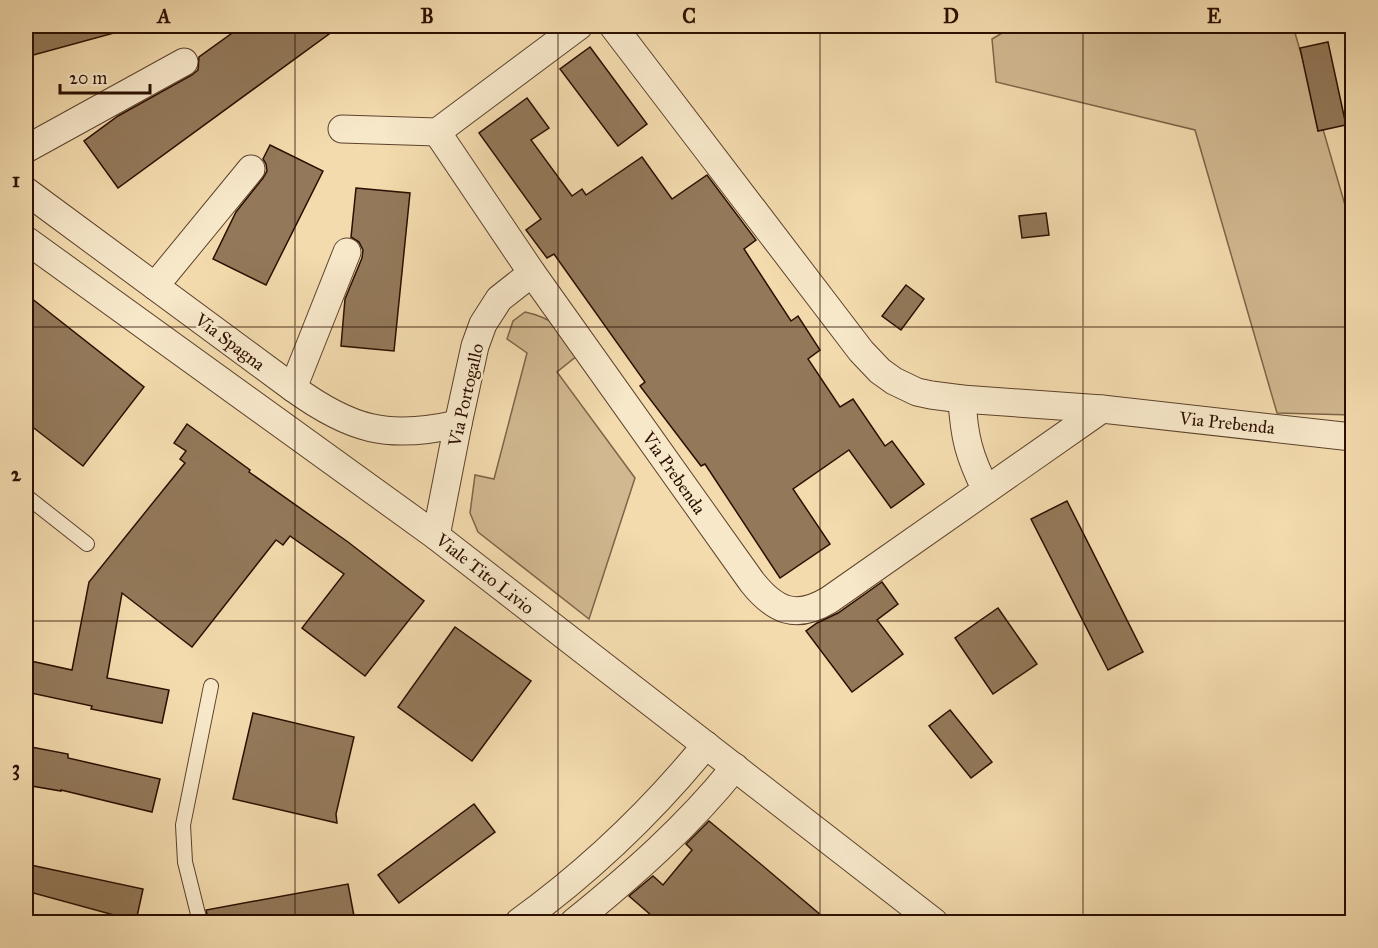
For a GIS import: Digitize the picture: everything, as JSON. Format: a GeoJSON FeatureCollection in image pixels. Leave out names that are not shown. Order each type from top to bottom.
{"type":"FeatureCollection","features":[{"type":"Feature","properties":{"kind":"street"},"geometry":{"type":"LineString","coordinates":[[342,129],[437,132],[579,26]]}},
{"type":"Feature","properties":{"kind":"street","name":"Via Prebenda"},"geometry":{"type":"LineString","coordinates":[[613,26],[871,363],[894,381],[916,392],[962,399],[1102,409],[1353,437]]}},
{"type":"Feature","properties":{"kind":"street"},"geometry":{"type":"LineString","coordinates":[[26,149],[184,63]]}},
{"type":"Feature","properties":{"kind":"street","name":"Via Prebenda"},"geometry":{"type":"LineString","coordinates":[[437,132],[532,273],[752,582],[761,594],[786,610],[798,611],[817,607],[1102,409]]}},
{"type":"Feature","properties":{"kind":"street"},"geometry":{"type":"LineString","coordinates":[[154,286],[251,169]]}},
{"type":"Feature","properties":{"kind":"street","name":"Via Spagna"},"geometry":{"type":"LineString","coordinates":[[26,191],[292,388],[340,418],[377,430],[421,432],[458,424]]}},
{"type":"Feature","properties":{"kind":"street","name":"Viale Tito Livio"},"geometry":{"type":"LineString","coordinates":[[26,240],[436,536],[934,922]]}},
{"type":"Feature","properties":{"kind":"street"},"geometry":{"type":"LineString","coordinates":[[292,388],[347,252]]}},
{"type":"Feature","properties":{"kind":"street","name":"Via Portogallo"},"geometry":{"type":"LineString","coordinates":[[436,536],[458,424],[483,324],[499,299],[532,273]]}},
{"type":"Feature","properties":{"kind":"street"},"geometry":{"type":"LineString","coordinates":[[962,399],[967,445],[986,490]]}},
{"type":"Feature","properties":{"kind":"street"},"geometry":{"type":"LineString","coordinates":[[519,922],[565,886],[610,846],[671,786],[706,745]]}},
{"type":"Feature","properties":{"kind":"street"},"geometry":{"type":"LineString","coordinates":[[574,922],[657,849],[706,802],[735,767]]}},
{"type":"Feature","properties":{"kind":"lane"},"geometry":{"type":"LineString","coordinates":[[26,496],[87,544]]}},
{"type":"Feature","properties":{"kind":"lane"},"geometry":{"type":"LineString","coordinates":[[200,922],[185,862],[183,825],[212,686]]}},
{"type":"Feature","properties":{"kind":"shaded area"},"geometry":{"type":"Polygon","coordinates":[[[1014,26],[1293,26],[1352,229],[1352,415],[1277,413],[1195,130],[996,82],[992,39],[1014,26]]]}},
{"type":"Feature","properties":{"kind":"shaded area"},"geometry":{"type":"Polygon","coordinates":[[[525,312],[551,322],[578,355],[557,372],[635,478],[589,619],[478,532],[470,513],[475,475],[494,479],[527,353],[507,339],[513,321],[525,312]]]}},
{"type":"Feature","properties":{"kind":"building"},"geometry":{"type":"Polygon","coordinates":[[[26,26],[113,26],[114,33],[26,57],[26,26]]]}},
{"type":"Feature","properties":{"kind":"building"},"geometry":{"type":"Polygon","coordinates":[[[242,26],[340,26],[118,188],[84,141],[118,116],[192,75],[198,70],[199,57],[242,26]]]}},
{"type":"Feature","properties":{"kind":"building"},"geometry":{"type":"Polygon","coordinates":[[[1328,42],[1346,125],[1318,131],[1300,48],[1328,42]]]}},
{"type":"Feature","properties":{"kind":"building"},"geometry":{"type":"Polygon","coordinates":[[[590,47],[647,124],[618,146],[560,69],[590,47]]]}},
{"type":"Feature","properties":{"kind":"building"},"geometry":{"type":"Polygon","coordinates":[[[527,98],[549,128],[531,140],[572,196],[582,189],[586,195],[642,157],[672,199],[707,175],[756,240],[744,249],[791,321],[798,316],[820,350],[808,359],[840,407],[853,399],[885,446],[892,441],[924,484],[891,508],[849,450],[793,489],[830,544],[780,578],[705,464],[701,466],[640,386],[645,382],[554,254],[547,258],[526,230],[541,219],[479,133],[527,98]]]}},
{"type":"Feature","properties":{"kind":"building"},"geometry":{"type":"Polygon","coordinates":[[[270,145],[323,171],[266,285],[213,259],[236,212],[267,171],[263,159],[270,145]]]}},
{"type":"Feature","properties":{"kind":"building"},"geometry":{"type":"Polygon","coordinates":[[[356,188],[410,193],[394,351],[341,346],[345,299],[362,258],[363,250],[359,242],[351,237],[356,188]]]}},
{"type":"Feature","properties":{"kind":"building"},"geometry":{"type":"Polygon","coordinates":[[[1046,213],[1049,235],[1022,238],[1019,216],[1046,213]]]}},
{"type":"Feature","properties":{"kind":"building"},"geometry":{"type":"Polygon","coordinates":[[[906,285],[924,299],[901,330],[882,316],[906,285]]]}},
{"type":"Feature","properties":{"kind":"building"},"geometry":{"type":"Polygon","coordinates":[[[26,294],[144,387],[83,466],[26,422],[26,294]]]}},
{"type":"Feature","properties":{"kind":"building"},"geometry":{"type":"Polygon","coordinates":[[[187,424],[424,601],[365,676],[302,628],[344,574],[290,536],[283,545],[276,540],[192,647],[122,593],[107,678],[169,690],[162,723],[91,709],[92,706],[26,692],[26,660],[72,670],[89,582],[185,463],[180,459],[186,451],[174,443],[187,424]]]}},
{"type":"Feature","properties":{"kind":"building"},"geometry":{"type":"Polygon","coordinates":[[[1067,501],[1143,652],[1108,670],[1031,519],[1067,501]]]}},
{"type":"Feature","properties":{"kind":"building"},"geometry":{"type":"Polygon","coordinates":[[[882,582],[898,604],[877,620],[903,654],[852,692],[806,631],[838,613],[882,582]]]}},
{"type":"Feature","properties":{"kind":"building"},"geometry":{"type":"Polygon","coordinates":[[[998,608],[1037,664],[993,694],[955,638],[998,608]]]}},
{"type":"Feature","properties":{"kind":"building"},"geometry":{"type":"Polygon","coordinates":[[[455,627],[531,681],[472,761],[398,707],[455,627]]]}},
{"type":"Feature","properties":{"kind":"building"},"geometry":{"type":"Polygon","coordinates":[[[950,710],[992,762],[971,778],[929,726],[950,710]]]}},
{"type":"Feature","properties":{"kind":"building"},"geometry":{"type":"Polygon","coordinates":[[[253,713],[354,737],[336,814],[337,823],[233,799],[253,713]]]}},
{"type":"Feature","properties":{"kind":"building"},"geometry":{"type":"Polygon","coordinates":[[[26,746],[68,754],[68,758],[160,779],[152,812],[61,790],[26,785],[26,746]]]}},
{"type":"Feature","properties":{"kind":"building"},"geometry":{"type":"Polygon","coordinates":[[[474,804],[495,832],[399,903],[378,875],[474,804]]]}},
{"type":"Feature","properties":{"kind":"building"},"geometry":{"type":"Polygon","coordinates":[[[709,821],[829,922],[659,922],[629,896],[653,876],[663,885],[692,850],[686,844],[709,821]]]}},
{"type":"Feature","properties":{"kind":"building"},"geometry":{"type":"Polygon","coordinates":[[[26,864],[143,889],[136,921],[26,891],[26,864]]]}},
{"type":"Feature","properties":{"kind":"building"},"geometry":{"type":"Polygon","coordinates":[[[348,884],[354,916],[317,922],[209,922],[206,910],[348,884]]]}}]}
